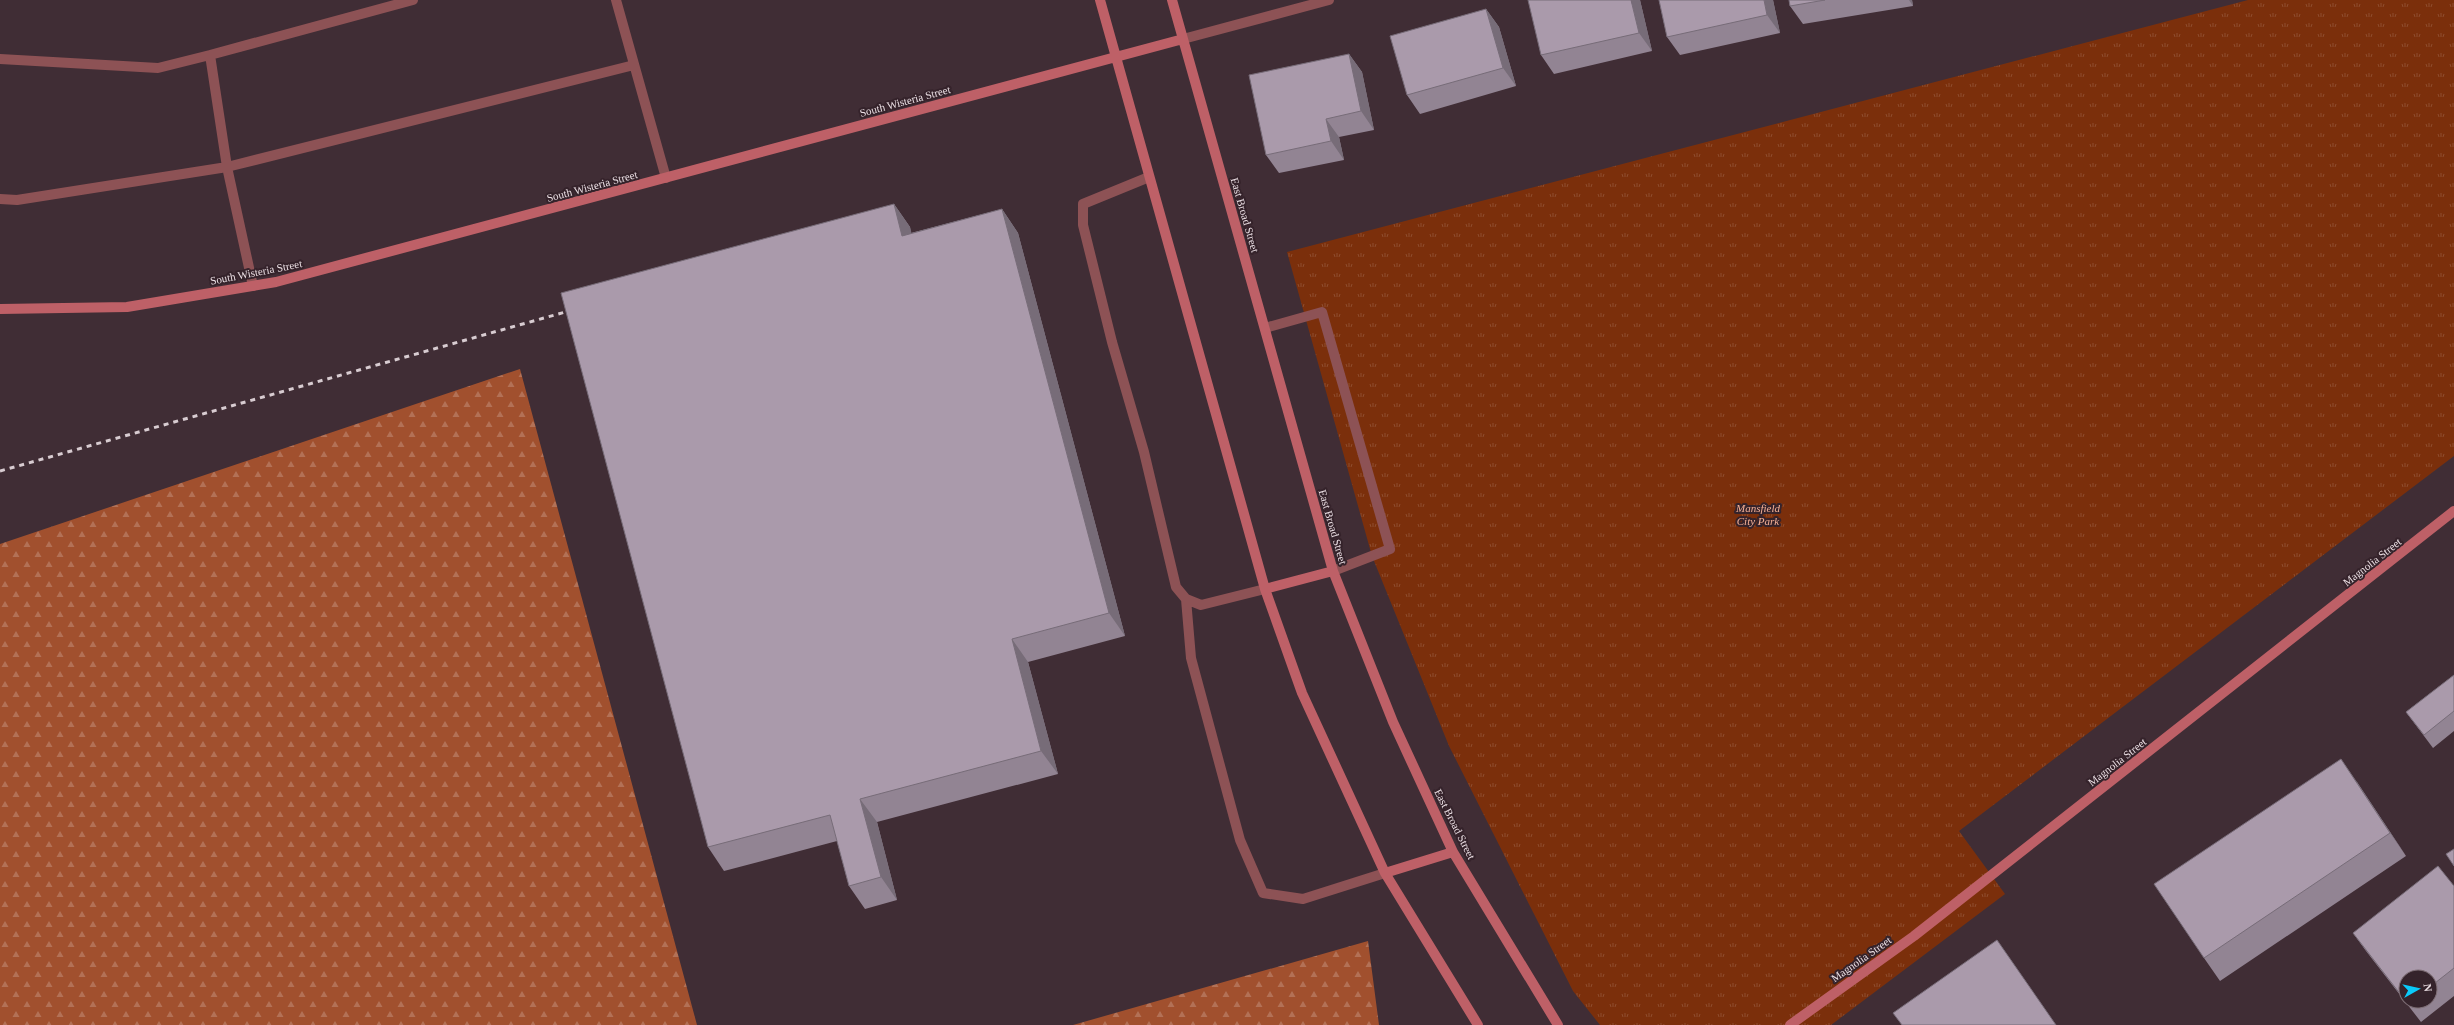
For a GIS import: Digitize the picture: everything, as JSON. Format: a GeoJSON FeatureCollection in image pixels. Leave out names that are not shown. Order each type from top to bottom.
{"type":"FeatureCollection","features":[{"type":"Feature","properties":{"kind":"main road"},"geometry":{"type":"LineString","coordinates":[[1100,0],[1117,56],[1149,177],[1264,589],[1302,693],[1385,873],[1478,1025]]}},
{"type":"Feature","properties":{"kind":"main road","name":"East Broad Street"},"geometry":{"type":"LineString","coordinates":[[1172,0],[1333,571],[1393,722],[1453,852],[1558,1025]]}},
{"type":"Feature","properties":{"kind":"main road","name":"South Wisteria Street"},"geometry":{"type":"LineString","coordinates":[[0,309],[127,307],[276,282],[1183,39]]}},
{"type":"Feature","properties":{"kind":"main road","name":"Magnolia Street"},"geometry":{"type":"LineString","coordinates":[[1790,1025],[1914,936],[2454,511]]}},
{"type":"Feature","properties":{"kind":"main road"},"geometry":{"type":"LineString","coordinates":[[1264,589],[1333,571]]}},
{"type":"Feature","properties":{"kind":"main road"},"geometry":{"type":"LineString","coordinates":[[1385,873],[1453,852]]}},
{"type":"Feature","properties":{"kind":"street"},"geometry":{"type":"LineString","coordinates":[[0,59],[158,68],[413,0]]}},
{"type":"Feature","properties":{"kind":"street"},"geometry":{"type":"LineString","coordinates":[[616,0],[666,178]]}},
{"type":"Feature","properties":{"kind":"street"},"geometry":{"type":"LineString","coordinates":[[1183,39],[1329,0]]}},
{"type":"Feature","properties":{"kind":"street"},"geometry":{"type":"LineString","coordinates":[[210,54],[227,168],[253,286]]}},
{"type":"Feature","properties":{"kind":"street"},"geometry":{"type":"LineString","coordinates":[[0,199],[17,200],[227,168],[634,65]]}},
{"type":"Feature","properties":{"kind":"street"},"geometry":{"type":"LineString","coordinates":[[1149,177],[1083,204],[1083,225],[1112,342],[1144,452],[1176,587],[1186,599],[1201,605],[1264,589]]}},
{"type":"Feature","properties":{"kind":"street"},"geometry":{"type":"LineString","coordinates":[[1265,328],[1322,312],[1390,549],[1333,571]]}},
{"type":"Feature","properties":{"kind":"street"},"geometry":{"type":"LineString","coordinates":[[1186,599],[1191,658],[1240,840],[1264,893],[1303,899],[1385,873]]}},
{"type":"Feature","properties":{"kind":"green space","name":"Mansfield City Park"},"geometry":{"type":"Polygon","coordinates":[[[2248,0],[2454,0],[2454,456],[1959,831],[2005,894],[1831,1025],[1600,1025],[1573,991],[1449,746],[1372,556],[1287,252],[2248,0]]]}},
{"type":"Feature","properties":{"kind":"green space"},"geometry":{"type":"Polygon","coordinates":[[[520,369],[697,1025],[0,1025],[0,544],[520,369]]]}},
{"type":"Feature","properties":{"kind":"green space"},"geometry":{"type":"Polygon","coordinates":[[[1368,941],[1379,1025],[1073,1025],[1368,941]]]}},
{"type":"Feature","properties":{"kind":"building"},"geometry":{"type":"Polygon","coordinates":[[[1528,0],[1631,0],[1639,33],[1541,55],[1528,0]]]}},
{"type":"Feature","properties":{"kind":"building"},"geometry":{"type":"Polygon","coordinates":[[[1659,0],[1764,0],[1767,15],[1667,37],[1659,0]]]}},
{"type":"Feature","properties":{"kind":"building"},"geometry":{"type":"Polygon","coordinates":[[[1789,0],[1825,0],[1790,6],[1789,0]]]}},
{"type":"Feature","properties":{"kind":"building"},"geometry":{"type":"Polygon","coordinates":[[[1486,9],[1503,68],[1407,95],[1390,36],[1486,9]]]}},
{"type":"Feature","properties":{"kind":"building"},"geometry":{"type":"Polygon","coordinates":[[[1349,54],[1361,111],[1326,119],[1331,141],[1266,155],[1249,75],[1349,54]]]}},
{"type":"Feature","properties":{"kind":"building"},"geometry":{"type":"Polygon","coordinates":[[[894,204],[902,236],[1002,209],[1109,613],[1012,639],[1041,751],[860,799],[881,877],[849,886],[830,815],[708,847],[561,293],[894,204]]]}},
{"type":"Feature","properties":{"kind":"building"},"geometry":{"type":"Polygon","coordinates":[[[2454,675],[2454,711],[2424,735],[2406,712],[2454,675]]]}},
{"type":"Feature","properties":{"kind":"building"},"geometry":{"type":"Polygon","coordinates":[[[2341,759],[2390,833],[2204,958],[2154,884],[2341,759]]]}},
{"type":"Feature","properties":{"kind":"building"},"geometry":{"type":"Polygon","coordinates":[[[2454,849],[2454,866],[2446,854],[2454,849]]]}},
{"type":"Feature","properties":{"kind":"building"},"geometry":{"type":"Polygon","coordinates":[[[2438,866],[2454,886],[2454,968],[2438,981],[2438,969],[2398,969],[2398,991],[2353,933],[2438,866]]]}},
{"type":"Feature","properties":{"kind":"building"},"geometry":{"type":"Polygon","coordinates":[[[1997,940],[2056,1025],[1902,1025],[1893,1013],[1997,940]]]}},
{"type":"Feature","properties":{"kind":"railway"},"geometry":{"type":"LineString","coordinates":[[0,471],[576,309]]}}]}
